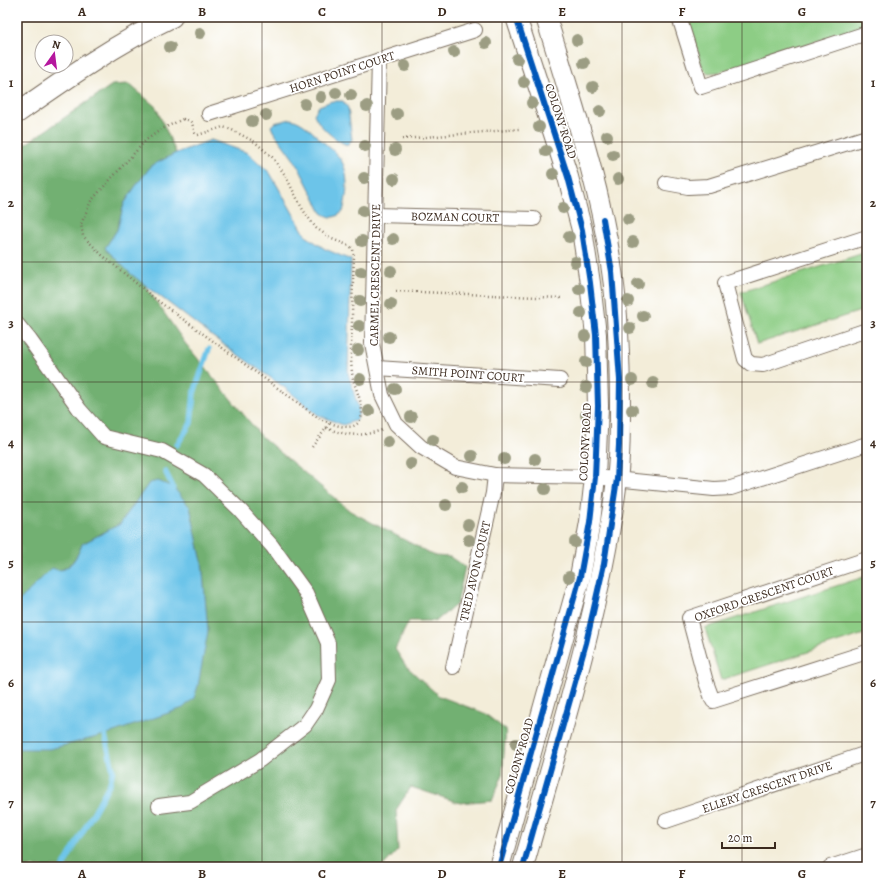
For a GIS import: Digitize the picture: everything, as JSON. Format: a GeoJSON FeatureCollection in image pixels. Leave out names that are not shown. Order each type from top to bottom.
{"type":"FeatureCollection","features":[{"type":"Feature","properties":{"kind":"main road"},"geometry":{"type":"LineString","coordinates":[[17,112],[92,62],[151,27],[172,17]]}},
{"type":"Feature","properties":{"kind":"main road","name":"COLONY ROAD"},"geometry":{"type":"LineString","coordinates":[[499,867],[580,577],[590,522],[595,477],[598,406],[596,335],[582,230],[568,177],[516,17]]}},
{"type":"Feature","properties":{"kind":"main road","name":"COLONY ROAD"},"geometry":{"type":"LineString","coordinates":[[523,867],[586,643],[604,564],[617,479],[619,445],[620,380],[612,272],[603,219],[590,166],[546,17]]}},
{"type":"Feature","properties":{"kind":"street"},"geometry":{"type":"LineString","coordinates":[[679,17],[701,87],[867,33]]}},
{"type":"Feature","properties":{"kind":"street","name":"HORN POINT COURT"},"geometry":{"type":"LineString","coordinates":[[209,114],[475,30]]}},
{"type":"Feature","properties":{"kind":"street","name":"CARMEL CRESCENT DRIVE"},"geometry":{"type":"LineString","coordinates":[[379,60],[372,343],[382,395],[396,424],[421,447],[455,467],[494,475],[595,477],[714,489],[731,488],[867,444]]}},
{"type":"Feature","properties":{"kind":"street"},"geometry":{"type":"LineString","coordinates":[[666,182],[688,187],[709,186],[867,137]]}},
{"type":"Feature","properties":{"kind":"street","name":"BOZMAN COURT"},"geometry":{"type":"LineString","coordinates":[[375,215],[534,219]]}},
{"type":"Feature","properties":{"kind":"street"},"geometry":{"type":"LineString","coordinates":[[867,237],[725,284],[745,359],[751,364],[763,365],[867,330]]}},
{"type":"Feature","properties":{"kind":"street"},"geometry":{"type":"LineString","coordinates":[[17,324],[80,410],[104,437],[162,452],[204,475],[240,510],[272,546],[306,593],[328,643],[329,680],[316,709],[305,725],[260,760],[190,802],[160,806]]}},
{"type":"Feature","properties":{"kind":"street","name":"SMITH POINT COURT"},"geometry":{"type":"LineString","coordinates":[[377,368],[560,380]]}},
{"type":"Feature","properties":{"kind":"street","name":"TRED AVON COURT"},"geometry":{"type":"LineString","coordinates":[[453,668],[493,493],[494,475]]}},
{"type":"Feature","properties":{"kind":"street","name":"OXFORD CRESCENT COURT"},"geometry":{"type":"LineString","coordinates":[[867,559],[689,618],[706,682],[713,701],[867,652]]}},
{"type":"Feature","properties":{"kind":"street","name":"ELLERY CRESCENT DRIVE"},"geometry":{"type":"LineString","coordinates":[[666,821],[867,753]]}},
{"type":"Feature","properties":{"kind":"street"},"geometry":{"type":"LineString","coordinates":[[830,867],[867,855]]}},
{"type":"Feature","properties":{"kind":"path"},"geometry":{"type":"LineString","coordinates":[[183,119],[192,122],[195,133],[198,135],[223,127],[255,142],[272,157],[285,175],[303,210],[316,228],[332,239],[350,246],[353,249],[351,360],[354,380],[362,409],[361,418],[357,424],[349,427],[330,423],[320,419],[154,298],[102,255],[83,236],[81,224],[91,201],[146,140],[162,129],[183,119]]}},
{"type":"Feature","properties":{"kind":"path"},"geometry":{"type":"LineString","coordinates":[[402,139],[519,129]]}},
{"type":"Feature","properties":{"kind":"path"},"geometry":{"type":"LineString","coordinates":[[396,291],[561,298]]}},
{"type":"Feature","properties":{"kind":"path"},"geometry":{"type":"LineString","coordinates":[[312,447],[330,423]]}},
{"type":"Feature","properties":{"kind":"path"},"geometry":{"type":"LineString","coordinates":[[326,428],[339,433],[360,436],[385,429]]}},
{"type":"Feature","properties":{"kind":"green space"},"geometry":{"type":"Polygon","coordinates":[[[687,17],[867,17],[867,26],[720,72],[708,73],[703,69],[687,17]]]}},
{"type":"Feature","properties":{"kind":"green space"},"geometry":{"type":"Polygon","coordinates":[[[129,84],[156,107],[176,153],[151,166],[135,187],[124,204],[117,230],[105,248],[131,274],[144,284],[185,343],[262,437],[350,511],[435,556],[450,557],[465,567],[457,604],[436,621],[409,621],[395,649],[406,666],[439,696],[484,713],[506,730],[502,777],[492,800],[460,803],[411,787],[396,810],[398,850],[383,866],[17,867],[17,748],[18,749],[208,631],[202,562],[190,507],[149,483],[120,524],[82,544],[79,552],[67,567],[59,570],[52,569],[17,603],[17,150],[112,85],[129,84]]]}},
{"type":"Feature","properties":{"kind":"green space"},"geometry":{"type":"Polygon","coordinates":[[[867,252],[867,309],[757,344],[741,292],[867,252]]]}},
{"type":"Feature","properties":{"kind":"green space"},"geometry":{"type":"Polygon","coordinates":[[[867,576],[867,633],[721,680],[705,628],[867,576]]]}},
{"type":"Feature","properties":{"kind":"water"},"geometry":{"type":"Polygon","coordinates":[[[332,101],[343,101],[348,108],[352,140],[347,145],[328,132],[319,123],[314,114],[319,106],[332,101]]]}},
{"type":"Feature","properties":{"kind":"water"},"geometry":{"type":"Polygon","coordinates":[[[291,119],[303,124],[309,129],[336,154],[344,166],[347,179],[346,199],[343,212],[337,216],[331,217],[322,213],[297,164],[273,131],[271,126],[274,123],[291,119]]]}},
{"type":"Feature","properties":{"kind":"water"},"geometry":{"type":"Polygon","coordinates":[[[211,140],[248,153],[270,173],[306,236],[325,249],[351,260],[348,373],[359,410],[357,420],[343,425],[318,415],[285,388],[213,337],[131,274],[105,248],[117,230],[124,204],[151,166],[176,153],[211,140]]]}},
{"type":"Feature","properties":{"kind":"water"},"geometry":{"type":"Polygon","coordinates":[[[158,481],[173,487],[190,507],[202,562],[208,631],[198,686],[194,698],[183,708],[105,735],[50,749],[18,749],[17,603],[52,568],[58,570],[67,567],[76,557],[82,544],[120,524],[149,483],[158,481]]]}},
{"type":"Feature","properties":{"kind":"waterway"},"geometry":{"type":"LineString","coordinates":[[177,445],[191,423],[194,393],[209,349]]}},
{"type":"Feature","properties":{"kind":"waterway"},"geometry":{"type":"LineString","coordinates":[[165,471],[173,487],[171,494]]}},
{"type":"Feature","properties":{"kind":"waterway"},"geometry":{"type":"LineString","coordinates":[[63,867],[110,783],[113,770],[105,735],[106,730]]}},
{"type":"Feature","properties":{"kind":"cycle path"},"geometry":{"type":"LineString","coordinates":[[499,867],[580,577],[590,522],[595,477],[598,406],[596,335],[582,230],[568,177],[516,17]]}},
{"type":"Feature","properties":{"kind":"cycle path"},"geometry":{"type":"LineString","coordinates":[[523,867],[586,643],[604,564],[617,479],[620,380],[612,272],[603,219]]}}]}
